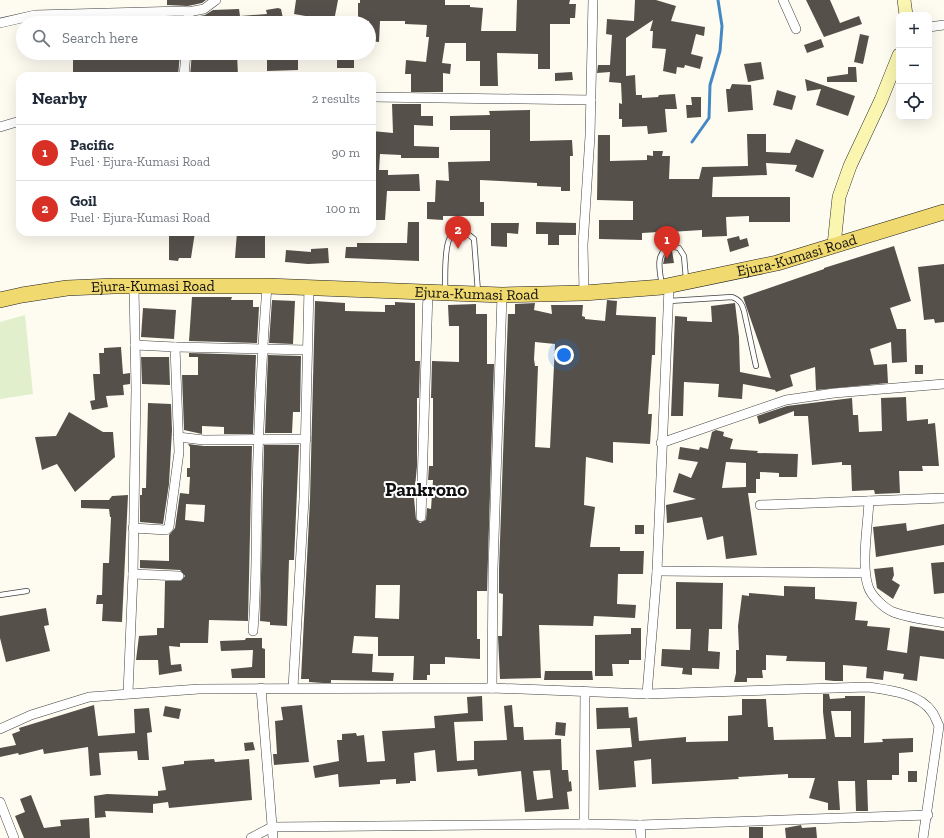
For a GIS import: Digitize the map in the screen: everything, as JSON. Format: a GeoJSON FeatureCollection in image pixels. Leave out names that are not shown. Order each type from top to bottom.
{"type":"FeatureCollection","features":[{"type":"Feature","properties":{"kind":"main road"},"geometry":{"type":"LineString","coordinates":[[904,0],[906,12]]}},
{"type":"Feature","properties":{"kind":"main road"},"geometry":{"type":"LineString","coordinates":[[834,245],[841,190],[850,166],[881,100],[896,62]]}},
{"type":"Feature","properties":{"kind":"main road","name":"Ejura-Kumasi Road"},"geometry":{"type":"LineString","coordinates":[[0,300],[67,288],[134,287],[267,286],[502,295],[667,292],[686,284],[777,264],[944,212]]}},
{"type":"Feature","properties":{"kind":"street"},"geometry":{"type":"LineString","coordinates":[[31,16],[188,12],[204,9],[216,0]]}},
{"type":"Feature","properties":{"kind":"street"},"geometry":{"type":"LineString","coordinates":[[584,293],[583,244],[591,100],[593,0]]}},
{"type":"Feature","properties":{"kind":"street"},"geometry":{"type":"LineString","coordinates":[[783,0],[796,29]]}},
{"type":"Feature","properties":{"kind":"street"},"geometry":{"type":"LineString","coordinates":[[188,12],[189,16]]}},
{"type":"Feature","properties":{"kind":"street"},"geometry":{"type":"LineString","coordinates":[[0,23],[16,19]]}},
{"type":"Feature","properties":{"kind":"street"},"geometry":{"type":"LineString","coordinates":[[932,27],[944,25]]}},
{"type":"Feature","properties":{"kind":"street"},"geometry":{"type":"LineString","coordinates":[[184,72],[185,60]]}},
{"type":"Feature","properties":{"kind":"street"},"geometry":{"type":"LineString","coordinates":[[376,97],[591,100]]}},
{"type":"Feature","properties":{"kind":"street"},"geometry":{"type":"LineString","coordinates":[[0,127],[16,122]]}},
{"type":"Feature","properties":{"kind":"street"},"geometry":{"type":"LineString","coordinates":[[254,631],[262,348],[267,286]]}},
{"type":"Feature","properties":{"kind":"street"},"geometry":{"type":"LineString","coordinates":[[128,693],[133,574],[136,390],[134,287]]}},
{"type":"Feature","properties":{"kind":"street"},"geometry":{"type":"LineString","coordinates":[[293,688],[306,440],[309,287]]}},
{"type":"Feature","properties":{"kind":"street"},"geometry":{"type":"LineString","coordinates":[[421,517],[428,291]]}},
{"type":"Feature","properties":{"kind":"street"},"geometry":{"type":"LineString","coordinates":[[647,694],[657,571],[667,292]]}},
{"type":"Feature","properties":{"kind":"street"},"geometry":{"type":"LineString","coordinates":[[492,688],[493,569],[502,295]]}},
{"type":"Feature","properties":{"kind":"street"},"geometry":{"type":"LineString","coordinates":[[135,345],[307,350]]}},
{"type":"Feature","properties":{"kind":"street"},"geometry":{"type":"LineString","coordinates":[[133,528],[166,530],[169,527],[179,452],[175,347]]}},
{"type":"Feature","properties":{"kind":"street"},"geometry":{"type":"LineString","coordinates":[[661,443],[786,400],[834,393],[944,384]]}},
{"type":"Feature","properties":{"kind":"street"},"geometry":{"type":"LineString","coordinates":[[178,437],[204,440],[306,440]]}},
{"type":"Feature","properties":{"kind":"street"},"geometry":{"type":"LineString","coordinates":[[760,505],[944,498]]}},
{"type":"Feature","properties":{"kind":"street"},"geometry":{"type":"LineString","coordinates":[[869,501],[865,573],[868,588],[877,601],[892,612],[944,623]]}},
{"type":"Feature","properties":{"kind":"street"},"geometry":{"type":"LineString","coordinates":[[657,571],[865,573]]}},
{"type":"Feature","properties":{"kind":"street"},"geometry":{"type":"LineString","coordinates":[[133,574],[179,576]]}},
{"type":"Feature","properties":{"kind":"street"},"geometry":{"type":"LineString","coordinates":[[0,729],[31,715],[89,697],[128,693],[261,688],[492,688],[585,690],[647,694],[868,687],[902,692],[920,701],[932,711],[939,726],[928,815],[923,838]]}},
{"type":"Feature","properties":{"kind":"street"},"geometry":{"type":"LineString","coordinates":[[261,688],[273,838]]}},
{"type":"Feature","properties":{"kind":"street"},"geometry":{"type":"LineString","coordinates":[[584,824],[585,690]]}},
{"type":"Feature","properties":{"kind":"street"},"geometry":{"type":"LineString","coordinates":[[0,802],[14,838]]}},
{"type":"Feature","properties":{"kind":"street"},"geometry":{"type":"LineString","coordinates":[[251,838],[272,827],[584,824],[640,825],[928,815]]}},
{"type":"Feature","properties":{"kind":"street"},"geometry":{"type":"LineString","coordinates":[[640,825],[641,838]]}},
{"type":"Feature","properties":{"kind":"lane"},"geometry":{"type":"LineString","coordinates":[[445,292],[446,245],[449,236],[452,233],[462,232],[468,234],[474,239],[478,294]]}},
{"type":"Feature","properties":{"kind":"lane"},"geometry":{"type":"LineString","coordinates":[[686,284],[684,256],[679,248],[671,246],[665,248],[660,256],[659,264],[667,292],[732,297],[742,303],[756,366]]}},
{"type":"Feature","properties":{"kind":"lane"},"geometry":{"type":"LineString","coordinates":[[0,595],[27,590]]}},
{"type":"Feature","properties":{"kind":"green space"},"geometry":{"type":"Polygon","coordinates":[[[25,315],[33,394],[0,399],[0,322],[25,315]]]}},
{"type":"Feature","properties":{"kind":"building"},"geometry":{"type":"Polygon","coordinates":[[[167,0],[206,0],[202,3],[188,6],[167,5],[167,0]]]}},
{"type":"Feature","properties":{"kind":"building"},"geometry":{"type":"Polygon","coordinates":[[[296,0],[338,0],[335,16],[305,16],[294,14],[296,0]]]}},
{"type":"Feature","properties":{"kind":"building"},"geometry":{"type":"Polygon","coordinates":[[[360,0],[445,0],[445,5],[470,5],[470,7],[483,8],[481,31],[516,31],[517,0],[570,0],[569,4],[576,4],[575,18],[570,18],[570,24],[550,24],[550,69],[538,69],[538,54],[497,53],[498,86],[480,86],[480,61],[466,61],[466,43],[445,43],[442,63],[451,64],[450,74],[443,73],[443,92],[411,92],[411,74],[405,74],[406,60],[426,62],[429,37],[426,37],[427,25],[405,24],[405,21],[380,21],[379,42],[376,42],[376,16],[358,16],[358,3],[360,3],[360,0]]]}},
{"type":"Feature","properties":{"kind":"building"},"geometry":{"type":"Polygon","coordinates":[[[635,0],[656,0],[676,6],[671,21],[705,27],[704,36],[696,34],[691,54],[703,57],[700,69],[685,65],[684,68],[677,67],[676,74],[663,71],[666,49],[652,48],[653,31],[650,31],[653,20],[626,38],[626,76],[635,75],[636,95],[642,95],[642,98],[675,94],[677,109],[665,109],[667,132],[648,134],[647,126],[622,127],[622,119],[619,119],[619,103],[622,104],[621,83],[609,82],[610,72],[597,73],[598,65],[610,65],[612,35],[606,34],[607,19],[634,21],[635,0]]]}},
{"type":"Feature","properties":{"kind":"building"},"geometry":{"type":"Polygon","coordinates":[[[806,0],[830,0],[840,23],[859,16],[862,24],[824,37],[806,0]]]}},
{"type":"Feature","properties":{"kind":"building"},"geometry":{"type":"Polygon","coordinates":[[[239,9],[240,16],[200,16],[213,10],[239,9]]]}},
{"type":"Feature","properties":{"kind":"building"},"geometry":{"type":"Polygon","coordinates":[[[281,9],[282,16],[240,16],[267,14],[266,10],[281,9]]]}},
{"type":"Feature","properties":{"kind":"building"},"geometry":{"type":"Polygon","coordinates":[[[860,34],[869,36],[863,64],[854,62],[860,34]]]}},
{"type":"Feature","properties":{"kind":"building"},"geometry":{"type":"Polygon","coordinates":[[[821,39],[824,47],[807,53],[804,45],[821,39]]]}},
{"type":"Feature","properties":{"kind":"building"},"geometry":{"type":"Polygon","coordinates":[[[73,60],[179,60],[178,72],[73,72],[73,60]]]}},
{"type":"Feature","properties":{"kind":"building"},"geometry":{"type":"Polygon","coordinates":[[[191,60],[237,60],[238,72],[190,72],[191,60]]]}},
{"type":"Feature","properties":{"kind":"building"},"geometry":{"type":"Polygon","coordinates":[[[267,60],[298,60],[298,70],[267,71],[267,60]]]}},
{"type":"Feature","properties":{"kind":"building"},"geometry":{"type":"Polygon","coordinates":[[[337,60],[354,60],[354,68],[337,68],[337,60]]]}},
{"type":"Feature","properties":{"kind":"building"},"geometry":{"type":"Polygon","coordinates":[[[761,62],[764,79],[748,82],[744,64],[761,62]]]}},
{"type":"Feature","properties":{"kind":"building"},"geometry":{"type":"Polygon","coordinates":[[[848,67],[856,67],[857,82],[827,82],[827,77],[848,74],[848,67]]]}},
{"type":"Feature","properties":{"kind":"building"},"geometry":{"type":"Polygon","coordinates":[[[572,72],[573,80],[555,81],[555,73],[572,72]]]}},
{"type":"Feature","properties":{"kind":"building"},"geometry":{"type":"Polygon","coordinates":[[[805,79],[855,96],[848,116],[816,105],[821,89],[807,91],[805,79]]]}},
{"type":"Feature","properties":{"kind":"building"},"geometry":{"type":"Polygon","coordinates":[[[732,84],[751,85],[753,110],[728,112],[726,89],[730,89],[732,84]]]}},
{"type":"Feature","properties":{"kind":"building"},"geometry":{"type":"Polygon","coordinates":[[[777,90],[796,96],[792,110],[773,105],[777,90]]]}},
{"type":"Feature","properties":{"kind":"building"},"geometry":{"type":"Polygon","coordinates":[[[691,97],[701,97],[701,117],[687,118],[686,105],[692,105],[691,97]]]}},
{"type":"Feature","properties":{"kind":"building"},"geometry":{"type":"Polygon","coordinates":[[[392,104],[421,104],[421,116],[433,116],[433,126],[414,125],[414,146],[439,147],[439,158],[401,158],[401,155],[380,154],[379,170],[388,170],[388,175],[419,174],[420,191],[387,191],[385,220],[376,220],[376,131],[393,133],[392,104]]]}},
{"type":"Feature","properties":{"kind":"building"},"geometry":{"type":"Polygon","coordinates":[[[530,110],[530,141],[572,140],[573,156],[570,156],[570,191],[561,191],[561,187],[537,186],[537,183],[480,180],[480,202],[484,202],[484,216],[443,216],[443,220],[427,219],[427,202],[435,202],[436,180],[449,181],[448,162],[490,161],[490,130],[450,130],[450,116],[490,115],[489,111],[530,110]]]}},
{"type":"Feature","properties":{"kind":"building"},"geometry":{"type":"Polygon","coordinates":[[[747,134],[766,134],[766,152],[790,153],[796,139],[824,150],[813,178],[795,171],[797,165],[766,163],[767,175],[713,177],[712,197],[790,197],[790,222],[749,222],[749,216],[726,217],[727,236],[702,237],[702,230],[670,232],[672,242],[660,249],[659,232],[642,233],[642,240],[599,239],[599,220],[633,220],[633,201],[597,200],[598,135],[610,135],[610,161],[647,160],[647,155],[653,156],[653,151],[663,151],[662,156],[670,156],[669,179],[699,179],[702,167],[748,166],[747,134]]]}},
{"type":"Feature","properties":{"kind":"building"},"geometry":{"type":"Polygon","coordinates":[[[408,222],[419,222],[419,261],[345,258],[346,247],[357,247],[357,243],[407,243],[408,222]]]}},
{"type":"Feature","properties":{"kind":"building"},"geometry":{"type":"Polygon","coordinates":[[[536,222],[576,223],[576,235],[559,235],[559,245],[548,245],[548,234],[536,234],[536,222]]]}},
{"type":"Feature","properties":{"kind":"building"},"geometry":{"type":"Polygon","coordinates":[[[491,223],[519,223],[518,234],[507,233],[507,247],[491,246],[491,223]]]}},
{"type":"Feature","properties":{"kind":"building"},"geometry":{"type":"Polygon","coordinates":[[[169,236],[194,236],[191,258],[179,258],[178,261],[169,260],[169,236]]]}},
{"type":"Feature","properties":{"kind":"building"},"geometry":{"type":"Polygon","coordinates":[[[237,236],[265,236],[265,258],[235,258],[237,236]]]}},
{"type":"Feature","properties":{"kind":"building"},"geometry":{"type":"Polygon","coordinates":[[[739,236],[740,240],[747,238],[749,246],[730,252],[727,239],[739,236]]]}},
{"type":"Feature","properties":{"kind":"building"},"geometry":{"type":"Polygon","coordinates":[[[894,246],[911,301],[890,308],[897,329],[906,329],[907,362],[892,363],[891,342],[870,349],[874,365],[887,364],[888,383],[816,390],[815,367],[790,375],[793,386],[776,392],[775,390],[743,384],[742,399],[718,397],[719,384],[684,382],[683,416],[671,416],[675,316],[687,317],[687,321],[712,322],[711,306],[735,303],[739,337],[740,372],[771,378],[743,297],[824,268],[894,246]]]}},
{"type":"Feature","properties":{"kind":"building"},"geometry":{"type":"Polygon","coordinates":[[[328,248],[329,263],[308,264],[285,262],[286,250],[311,252],[311,249],[328,248]]]}},
{"type":"Feature","properties":{"kind":"building"},"geometry":{"type":"Polygon","coordinates":[[[672,250],[674,263],[663,264],[665,255],[672,250]]]}},
{"type":"Feature","properties":{"kind":"building"},"geometry":{"type":"Polygon","coordinates":[[[944,264],[944,322],[935,323],[934,319],[924,320],[918,267],[944,264]]]}},
{"type":"Feature","properties":{"kind":"building"},"geometry":{"type":"Polygon","coordinates":[[[192,297],[232,297],[231,300],[253,300],[253,307],[259,307],[257,343],[189,341],[192,297]]]}},
{"type":"Feature","properties":{"kind":"building"},"geometry":{"type":"Polygon","coordinates":[[[272,300],[295,301],[293,344],[269,343],[272,300]]]}},
{"type":"Feature","properties":{"kind":"building"},"geometry":{"type":"Polygon","coordinates":[[[607,300],[617,301],[616,315],[656,317],[655,355],[652,355],[648,414],[652,414],[650,444],[613,442],[613,463],[586,457],[584,505],[595,507],[590,547],[620,547],[620,551],[644,551],[643,574],[618,574],[617,604],[636,605],[635,618],[594,616],[593,626],[539,625],[541,678],[500,679],[498,636],[502,636],[503,594],[499,593],[499,569],[508,314],[515,314],[515,304],[535,303],[534,310],[552,314],[551,305],[583,305],[582,316],[585,317],[585,319],[605,321],[607,300]],[[535,342],[534,359],[535,366],[538,366],[535,447],[550,448],[555,344],[535,342]]]}},
{"type":"Feature","properties":{"kind":"building"},"geometry":{"type":"Polygon","coordinates":[[[315,301],[345,303],[345,311],[385,312],[385,305],[395,305],[395,302],[415,303],[415,361],[420,361],[419,398],[417,398],[417,466],[414,498],[416,519],[420,523],[426,520],[427,508],[431,509],[433,480],[428,480],[429,466],[433,466],[433,398],[431,398],[432,361],[459,362],[459,326],[449,326],[448,305],[476,304],[476,314],[487,314],[487,364],[494,364],[487,591],[477,591],[477,639],[480,639],[480,659],[445,657],[445,664],[430,664],[430,675],[427,675],[427,680],[413,680],[414,656],[378,656],[378,637],[354,636],[352,653],[373,654],[372,672],[394,673],[393,681],[331,680],[331,683],[323,683],[309,682],[309,679],[301,679],[310,499],[315,301]],[[376,585],[375,618],[399,619],[400,585],[376,585]]]}},
{"type":"Feature","properties":{"kind":"building"},"geometry":{"type":"Polygon","coordinates":[[[143,308],[176,310],[174,339],[141,337],[143,308]]]}},
{"type":"Feature","properties":{"kind":"building"},"geometry":{"type":"Polygon","coordinates":[[[121,347],[123,374],[130,373],[130,384],[123,385],[124,395],[106,396],[108,407],[92,410],[90,401],[95,400],[93,374],[100,374],[99,353],[104,353],[104,348],[121,347]]]}},
{"type":"Feature","properties":{"kind":"building"},"geometry":{"type":"Polygon","coordinates":[[[189,353],[256,355],[253,434],[224,434],[224,427],[202,426],[202,434],[184,430],[182,375],[198,375],[198,357],[189,357],[189,353]]]}},
{"type":"Feature","properties":{"kind":"building"},"geometry":{"type":"Polygon","coordinates":[[[268,355],[301,356],[300,412],[293,412],[292,433],[265,433],[268,355]]]}},
{"type":"Feature","properties":{"kind":"building"},"geometry":{"type":"Polygon","coordinates":[[[141,357],[169,357],[170,385],[142,384],[141,357]]]}},
{"type":"Feature","properties":{"kind":"building"},"geometry":{"type":"Polygon","coordinates":[[[915,365],[923,365],[923,374],[915,374],[915,365]]]}},
{"type":"Feature","properties":{"kind":"building"},"geometry":{"type":"Polygon","coordinates":[[[906,397],[907,421],[928,419],[928,424],[935,423],[939,466],[922,466],[923,471],[899,471],[900,493],[875,494],[874,490],[852,491],[851,465],[842,465],[842,462],[812,465],[808,416],[794,416],[794,411],[759,424],[757,416],[787,406],[852,398],[853,415],[858,415],[859,432],[882,431],[881,398],[906,397]]]}},
{"type":"Feature","properties":{"kind":"building"},"geometry":{"type":"Polygon","coordinates":[[[148,403],[171,404],[172,430],[169,484],[163,524],[140,522],[140,495],[142,495],[142,488],[146,488],[148,403]]]}},
{"type":"Feature","properties":{"kind":"building"},"geometry":{"type":"Polygon","coordinates":[[[69,412],[103,432],[113,432],[115,457],[75,492],[57,464],[42,470],[35,437],[56,436],[69,412]]]}},
{"type":"Feature","properties":{"kind":"building"},"geometry":{"type":"Polygon","coordinates":[[[716,430],[724,432],[723,436],[733,439],[730,449],[758,451],[757,453],[798,454],[797,477],[779,477],[779,473],[760,472],[760,479],[756,479],[756,493],[748,493],[757,555],[726,559],[723,536],[707,540],[702,517],[667,523],[666,505],[696,499],[673,492],[679,473],[691,478],[698,462],[678,459],[680,447],[699,450],[700,447],[708,449],[712,432],[716,430]],[[726,462],[722,488],[746,487],[746,463],[726,462]]]}},
{"type":"Feature","properties":{"kind":"building"},"geometry":{"type":"Polygon","coordinates":[[[188,444],[204,446],[252,446],[248,621],[209,620],[208,643],[180,643],[180,647],[169,646],[171,665],[181,664],[182,671],[159,675],[158,660],[136,660],[139,636],[157,635],[157,628],[164,628],[165,581],[181,581],[185,576],[180,570],[140,568],[140,560],[169,561],[169,535],[175,528],[180,493],[189,494],[190,477],[187,477],[187,468],[190,468],[190,447],[188,444]],[[186,504],[185,520],[204,522],[205,505],[186,504]]]}},
{"type":"Feature","properties":{"kind":"building"},"geometry":{"type":"Polygon","coordinates":[[[264,445],[299,445],[294,560],[289,560],[287,626],[270,625],[270,622],[260,621],[264,445]]]}},
{"type":"Feature","properties":{"kind":"building"},"geometry":{"type":"Polygon","coordinates":[[[128,495],[122,622],[102,621],[103,604],[96,604],[97,595],[102,595],[103,563],[109,563],[111,517],[109,509],[81,508],[81,500],[109,500],[112,496],[128,495]]]}},
{"type":"Feature","properties":{"kind":"building"},"geometry":{"type":"Polygon","coordinates":[[[906,523],[907,531],[944,524],[944,545],[876,557],[873,527],[906,523]]]}},
{"type":"Feature","properties":{"kind":"building"},"geometry":{"type":"Polygon","coordinates":[[[635,525],[644,525],[644,534],[635,534],[635,525]]]}},
{"type":"Feature","properties":{"kind":"building"},"geometry":{"type":"Polygon","coordinates":[[[944,562],[944,593],[934,594],[931,563],[944,562]]]}},
{"type":"Feature","properties":{"kind":"building"},"geometry":{"type":"Polygon","coordinates":[[[893,567],[894,575],[892,580],[900,585],[893,599],[877,588],[874,569],[893,567]]]}},
{"type":"Feature","properties":{"kind":"building"},"geometry":{"type":"Polygon","coordinates":[[[676,582],[723,583],[722,629],[709,629],[708,651],[720,652],[719,669],[692,668],[692,675],[682,674],[683,668],[661,666],[662,649],[690,650],[691,629],[676,629],[676,582]]]}},
{"type":"Feature","properties":{"kind":"building"},"geometry":{"type":"Polygon","coordinates":[[[784,586],[815,587],[815,599],[857,602],[855,620],[868,621],[867,626],[890,628],[887,650],[907,653],[910,626],[944,631],[944,659],[920,656],[917,681],[903,679],[904,674],[884,671],[883,680],[866,678],[867,667],[843,665],[843,681],[834,681],[825,680],[825,662],[786,661],[787,656],[766,655],[766,670],[762,670],[763,678],[747,678],[747,682],[734,682],[736,673],[736,650],[739,650],[738,626],[742,595],[749,596],[749,593],[784,596],[784,586]]]}},
{"type":"Feature","properties":{"kind":"building"},"geometry":{"type":"Polygon","coordinates":[[[46,608],[49,625],[44,626],[50,651],[6,662],[0,638],[0,616],[46,608]]]}},
{"type":"Feature","properties":{"kind":"building"},"geometry":{"type":"Polygon","coordinates":[[[631,628],[641,628],[641,660],[629,660],[629,664],[612,664],[613,676],[595,676],[595,635],[631,634],[631,628]]]}},
{"type":"Feature","properties":{"kind":"building"},"geometry":{"type":"Polygon","coordinates":[[[246,638],[262,638],[262,648],[265,649],[265,678],[232,678],[231,669],[252,667],[253,650],[221,651],[220,641],[245,640],[246,638]]]}},
{"type":"Feature","properties":{"kind":"building"},"geometry":{"type":"Polygon","coordinates":[[[545,671],[592,671],[593,680],[544,680],[545,671]]]}},
{"type":"Feature","properties":{"kind":"building"},"geometry":{"type":"Polygon","coordinates":[[[823,694],[829,694],[830,699],[845,698],[845,696],[865,696],[864,743],[883,742],[882,739],[913,738],[913,752],[899,753],[899,775],[892,775],[892,780],[867,780],[868,811],[856,811],[855,781],[838,781],[840,810],[828,810],[828,803],[809,798],[815,778],[788,778],[788,774],[738,777],[739,779],[652,784],[651,759],[634,761],[636,787],[599,790],[596,750],[632,747],[630,728],[597,729],[596,708],[628,707],[629,718],[637,717],[639,741],[686,737],[686,742],[728,741],[728,716],[742,715],[742,699],[766,699],[768,727],[773,727],[774,740],[826,739],[823,694]],[[831,711],[835,737],[851,737],[851,711],[831,711]]]}},
{"type":"Feature","properties":{"kind":"building"},"geometry":{"type":"Polygon","coordinates":[[[482,696],[483,721],[454,722],[457,761],[474,760],[474,741],[507,740],[504,706],[512,705],[514,727],[523,727],[524,740],[561,739],[562,770],[568,770],[569,782],[571,781],[572,791],[567,792],[569,809],[525,812],[521,771],[478,776],[477,769],[437,772],[435,750],[414,753],[416,781],[410,781],[410,783],[396,784],[396,779],[380,780],[380,784],[339,787],[338,774],[315,778],[313,766],[339,761],[337,740],[342,740],[342,734],[356,733],[357,736],[364,735],[367,762],[385,761],[382,731],[435,728],[434,716],[468,713],[467,697],[482,696]],[[550,770],[533,771],[537,800],[553,798],[550,770]]]}},
{"type":"Feature","properties":{"kind":"building"},"geometry":{"type":"Polygon","coordinates":[[[94,705],[98,736],[135,733],[134,709],[149,708],[152,732],[147,733],[149,760],[138,760],[137,751],[99,753],[101,775],[90,776],[88,747],[44,754],[43,749],[19,755],[18,753],[0,757],[0,748],[16,745],[12,734],[20,731],[19,728],[94,705]]]}},
{"type":"Feature","properties":{"kind":"building"},"geometry":{"type":"Polygon","coordinates":[[[302,705],[309,762],[274,765],[273,754],[277,754],[275,721],[283,720],[281,707],[302,705]]]}},
{"type":"Feature","properties":{"kind":"building"},"geometry":{"type":"Polygon","coordinates":[[[165,706],[181,709],[179,719],[163,716],[165,706]]]}},
{"type":"Feature","properties":{"kind":"building"},"geometry":{"type":"Polygon","coordinates":[[[556,722],[566,723],[565,736],[555,735],[556,722]]]}},
{"type":"Feature","properties":{"kind":"building"},"geometry":{"type":"Polygon","coordinates":[[[253,742],[255,750],[245,751],[244,743],[253,742]]]}},
{"type":"Feature","properties":{"kind":"building"},"geometry":{"type":"Polygon","coordinates":[[[214,759],[215,762],[249,759],[252,800],[169,808],[168,802],[153,804],[153,813],[105,811],[106,817],[95,818],[94,796],[107,794],[158,796],[158,791],[166,790],[162,767],[184,764],[184,761],[214,759]]]}},
{"type":"Feature","properties":{"kind":"building"},"geometry":{"type":"Polygon","coordinates":[[[908,771],[917,771],[917,782],[908,782],[908,771]]]}},
{"type":"Feature","properties":{"kind":"building"},"geometry":{"type":"Polygon","coordinates":[[[31,795],[44,828],[61,826],[60,820],[89,818],[90,838],[24,838],[15,816],[25,812],[20,799],[31,795]]]}},
{"type":"Feature","properties":{"kind":"building"},"geometry":{"type":"Polygon","coordinates":[[[801,825],[802,828],[816,827],[817,838],[786,838],[785,828],[801,825]]]}},
{"type":"Feature","properties":{"kind":"building"},"geometry":{"type":"Polygon","coordinates":[[[749,827],[763,827],[763,838],[749,838],[749,827]]]}},
{"type":"Feature","properties":{"kind":"waterway"},"geometry":{"type":"LineString","coordinates":[[692,142],[709,118],[710,85],[720,51],[722,26],[718,0]]}},
{"type":"Feature","properties":{"kind":"place","name":"Goil"},"geometry":{"type":"Point","coordinates":[458,249]}},
{"type":"Feature","properties":{"kind":"place","name":"Pacific"},"geometry":{"type":"Point","coordinates":[667,259]}},
{"type":"Feature","properties":{"kind":"district","name":"Pankrono"},"geometry":{"type":"Point","coordinates":[426,489]}}]}
